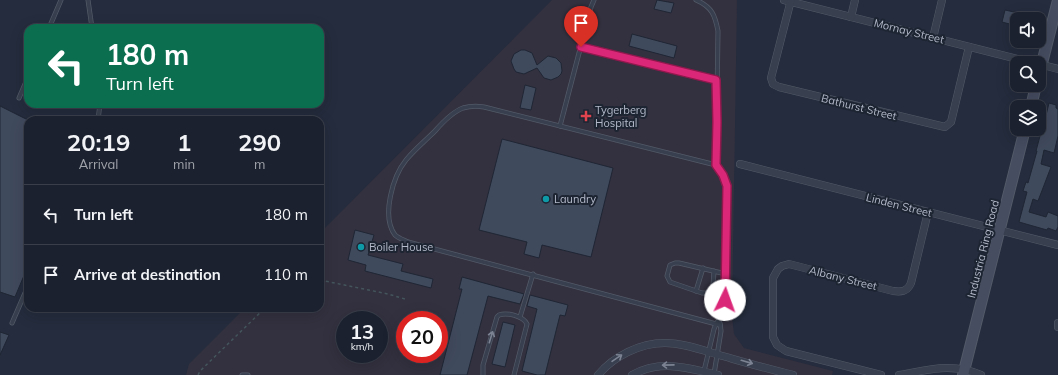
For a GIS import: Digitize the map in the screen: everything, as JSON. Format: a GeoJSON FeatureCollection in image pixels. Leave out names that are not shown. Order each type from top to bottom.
{"type":"FeatureCollection","features":[{"type":"Feature","properties":{"kind":"street"},"geometry":{"type":"LineString","coordinates":[[851,17],[855,0]]}},
{"type":"Feature","properties":{"kind":"street"},"geometry":{"type":"LineString","coordinates":[[933,38],[942,0]]}},
{"type":"Feature","properties":{"kind":"street"},"geometry":{"type":"LineString","coordinates":[[1041,56],[1058,0]]}},
{"type":"Feature","properties":{"kind":"street","name":"Mornay Street"},"geometry":{"type":"LineString","coordinates":[[788,1],[1010,59]]}},
{"type":"Feature","properties":{"kind":"street","name":"Bathurst Street"},"geometry":{"type":"LineString","coordinates":[[788,1],[771,78],[776,86],[786,89],[945,128],[951,122],[969,47]]}},
{"type":"Feature","properties":{"kind":"street","name":"Mornay Street"},"geometry":{"type":"LineString","coordinates":[[1046,68],[1058,69]]}},
{"type":"Feature","properties":{"kind":"street","name":"Industria Ring Road"},"geometry":{"type":"LineString","coordinates":[[964,372],[1023,136]]}},
{"type":"Feature","properties":{"kind":"street","name":"Linden Street"},"geometry":{"type":"LineString","coordinates":[[740,164],[1058,245]]}},
{"type":"Feature","properties":{"kind":"street","name":"Albany Street"},"geometry":{"type":"LineString","coordinates":[[881,375],[786,351],[777,345],[772,334],[773,278],[778,269],[789,264],[893,291],[904,291],[909,288],[911,283],[928,212]]}},
{"type":"Feature","properties":{"kind":"street"},"geometry":{"type":"LineString","coordinates":[[598,375],[605,367],[622,355],[641,347],[657,343],[672,343],[793,375]]}},
{"type":"Feature","properties":{"kind":"street"},"geometry":{"type":"LineString","coordinates":[[632,375],[648,368],[664,365],[676,365],[716,374]]}},
{"type":"Feature","properties":{"kind":"street"},"geometry":{"type":"LineString","coordinates":[[899,375],[944,367],[980,375]]}},
{"type":"Feature","properties":{"kind":"lane"},"geometry":{"type":"LineString","coordinates":[[51,24],[61,0]]}},
{"type":"Feature","properties":{"kind":"lane"},"geometry":{"type":"LineString","coordinates":[[88,0],[91,24]]}},
{"type":"Feature","properties":{"kind":"lane"},"geometry":{"type":"LineString","coordinates":[[560,126],[594,0]]}},
{"type":"Feature","properties":{"kind":"lane"},"geometry":{"type":"LineString","coordinates":[[696,0],[713,12],[716,18],[718,38],[716,80],[716,165],[723,175],[727,186],[724,308],[722,315],[719,318],[704,371]]}},
{"type":"Feature","properties":{"kind":"lane"},"geometry":{"type":"LineString","coordinates":[[581,47],[716,80]]}},
{"type":"Feature","properties":{"kind":"lane"},"geometry":{"type":"LineString","coordinates":[[19,98],[24,86]]}},
{"type":"Feature","properties":{"kind":"lane"},"geometry":{"type":"LineString","coordinates":[[716,165],[484,107],[472,106],[462,108],[445,121],[406,160],[396,178],[389,202],[388,213],[390,225],[395,235],[408,242],[718,324]]}},
{"type":"Feature","properties":{"kind":"lane"},"geometry":{"type":"LineString","coordinates":[[714,271],[713,286],[710,292],[705,293],[670,282],[667,276],[670,265],[675,263],[703,268],[726,274]]}},
{"type":"Feature","properties":{"kind":"lane"},"geometry":{"type":"LineString","coordinates":[[696,290],[703,268]]}},
{"type":"Feature","properties":{"kind":"lane"},"geometry":{"type":"LineString","coordinates":[[520,317],[533,274]]}},
{"type":"Feature","properties":{"kind":"lane"},"geometry":{"type":"LineString","coordinates":[[12,323],[24,295]]}},
{"type":"Feature","properties":{"kind":"lane"},"geometry":{"type":"LineString","coordinates":[[483,375],[482,365],[499,315],[504,313],[520,317],[526,322],[514,375]]}},
{"type":"Feature","properties":{"kind":"lane"},"geometry":{"type":"LineString","coordinates":[[716,374],[721,331],[718,324]]}},
{"type":"Feature","properties":{"kind":"lane"},"geometry":{"type":"LineString","coordinates":[[242,375],[248,375]]}},
{"type":"Feature","properties":{"kind":"path"},"geometry":{"type":"LineString","coordinates":[[324,281],[405,299]]}},
{"type":"Feature","properties":{"kind":"path"},"geometry":{"type":"LineString","coordinates":[[198,375],[200,371],[261,312]]}},
{"type":"Feature","properties":{"kind":"shaded area","name":"Tygerberg Hospital"},"geometry":{"type":"Polygon","coordinates":[[[552,0],[737,0],[732,317],[734,334],[744,348],[833,371],[832,375],[186,375],[189,364],[241,312],[324,312],[324,229],[552,0]]]}},
{"type":"Feature","properties":{"kind":"building"},"geometry":{"type":"Polygon","coordinates":[[[657,0],[674,3],[671,13],[654,9],[657,0]]]}},
{"type":"Feature","properties":{"kind":"building"},"geometry":{"type":"Polygon","coordinates":[[[1005,10],[1014,12],[1010,12],[1010,24],[1002,22],[1005,10]]]}},
{"type":"Feature","properties":{"kind":"building"},"geometry":{"type":"Polygon","coordinates":[[[632,34],[677,46],[674,58],[629,46],[632,34]]]}},
{"type":"Feature","properties":{"kind":"building"},"geometry":{"type":"Polygon","coordinates":[[[521,50],[532,53],[537,65],[548,56],[556,58],[561,63],[561,74],[551,80],[544,78],[537,68],[524,74],[516,72],[511,61],[514,54],[521,50]]]}},
{"type":"Feature","properties":{"kind":"building"},"geometry":{"type":"Polygon","coordinates":[[[525,85],[536,88],[531,110],[520,108],[525,85]]]}},
{"type":"Feature","properties":{"kind":"building"},"geometry":{"type":"Polygon","coordinates":[[[1049,103],[1056,105],[1056,108],[1058,109],[1058,136],[1054,153],[1044,150],[1041,164],[1051,167],[1038,201],[1033,199],[1029,212],[1046,217],[1048,212],[1058,216],[1058,227],[1056,231],[1019,222],[1027,192],[1023,191],[1026,182],[1028,183],[1040,136],[1046,136],[1046,116],[1049,103]]]}},
{"type":"Feature","properties":{"kind":"building"},"geometry":{"type":"Polygon","coordinates":[[[0,106],[24,118],[24,276],[15,297],[0,292],[0,106]]]}},
{"type":"Feature","properties":{"kind":"building","name":"Laundry"},"geometry":{"type":"Polygon","coordinates":[[[502,139],[613,168],[591,257],[542,245],[539,258],[524,254],[527,242],[479,230],[502,139]]]}},
{"type":"Feature","properties":{"kind":"building"},"geometry":{"type":"Polygon","coordinates":[[[355,230],[374,235],[368,255],[403,264],[401,271],[433,279],[431,288],[365,271],[366,265],[348,260],[355,230]]]}},
{"type":"Feature","properties":{"kind":"building"},"geometry":{"type":"Polygon","coordinates":[[[462,277],[524,294],[520,304],[488,296],[467,375],[440,375],[443,363],[448,363],[448,344],[462,289],[459,289],[462,277]]]}},
{"type":"Feature","properties":{"kind":"building"},"geometry":{"type":"Polygon","coordinates":[[[530,295],[568,305],[565,316],[560,315],[545,375],[537,375],[522,371],[537,309],[527,306],[530,295]]]}},
{"type":"Feature","properties":{"kind":"building"},"geometry":{"type":"Polygon","coordinates":[[[503,322],[515,325],[505,367],[492,364],[503,322]]]}},
{"type":"Feature","properties":{"kind":"building"},"geometry":{"type":"Polygon","coordinates":[[[0,332],[9,335],[0,355],[0,332]]]}},
{"type":"Feature","properties":{"kind":"place","name":"Tygerberg Hospital"},"geometry":{"type":"Point","coordinates":[586,116]}},
{"type":"Feature","properties":{"kind":"place","name":"Laundry"},"geometry":{"type":"Point","coordinates":[546,199]}},
{"type":"Feature","properties":{"kind":"place","name":"Boiler House"},"geometry":{"type":"Point","coordinates":[361,247]}},
{"type":"Feature","properties":{"kind":"route"},"geometry":{"type":"LineString","coordinates":[[581,47],[716,80],[716,165],[723,175],[727,186],[725,300]]}}]}
